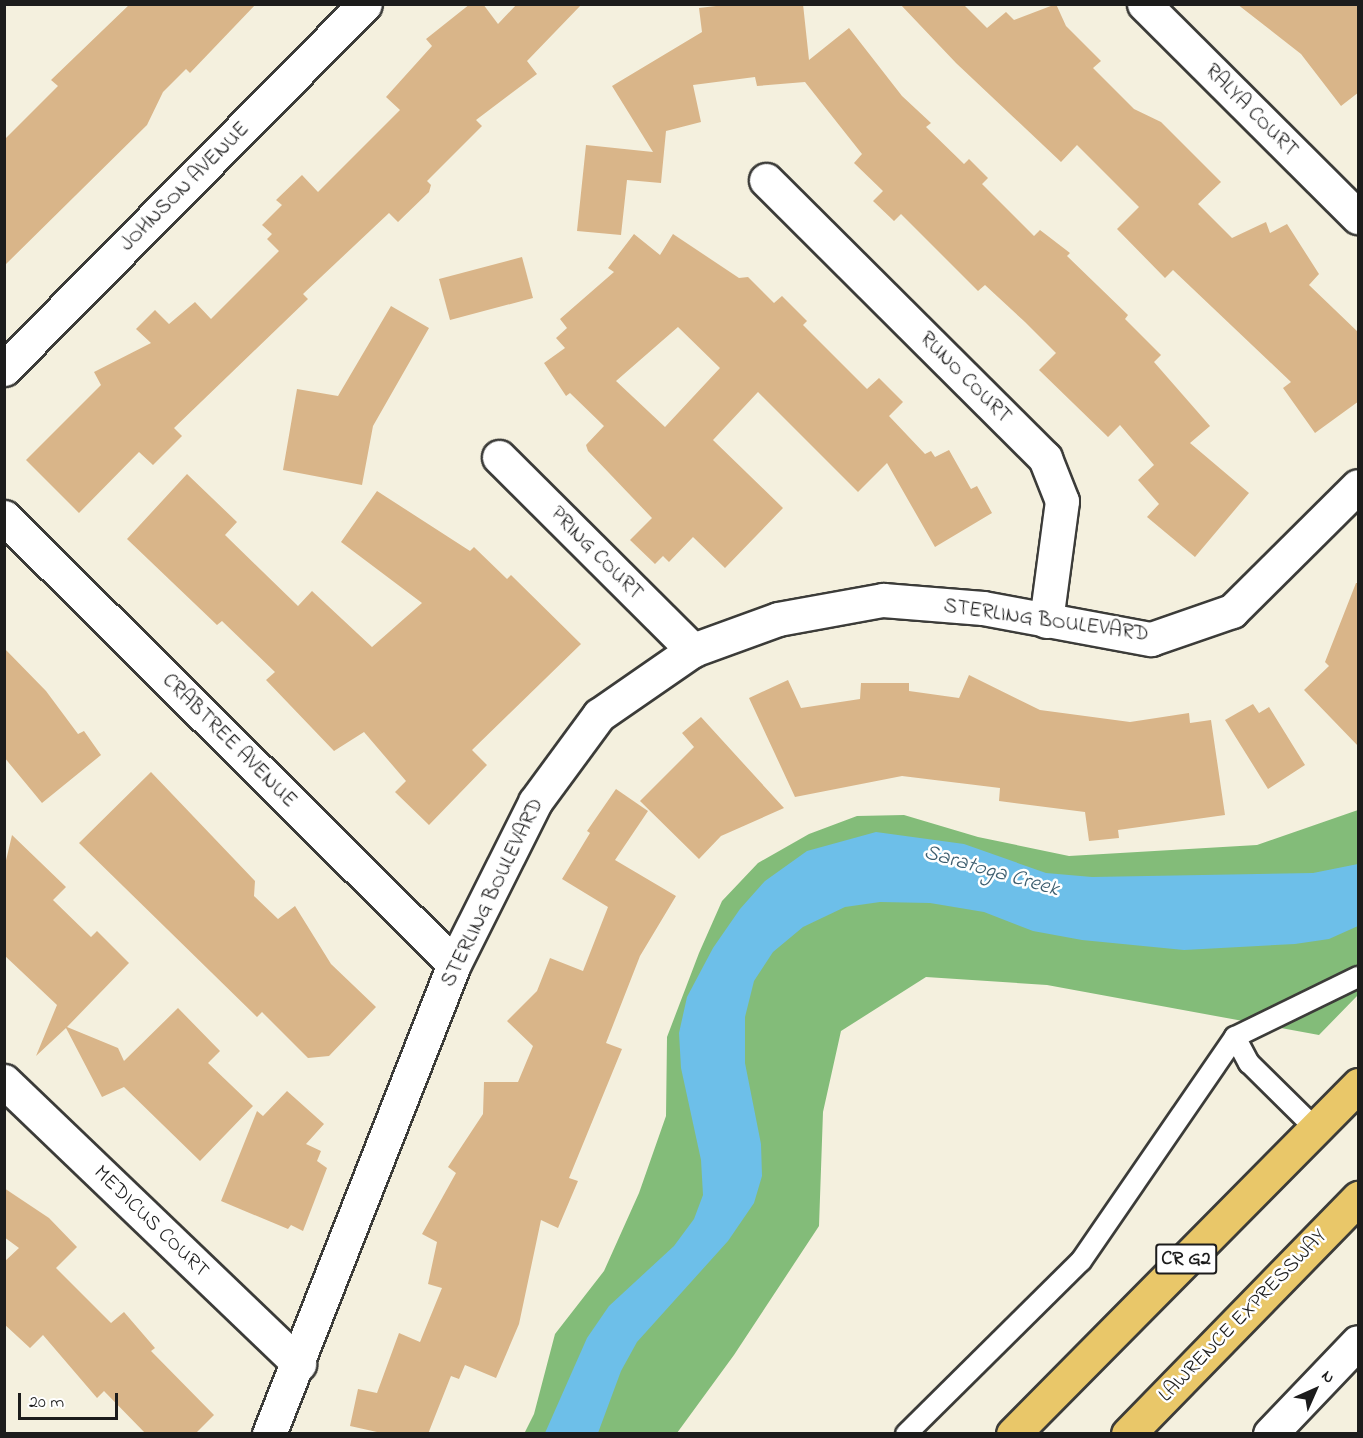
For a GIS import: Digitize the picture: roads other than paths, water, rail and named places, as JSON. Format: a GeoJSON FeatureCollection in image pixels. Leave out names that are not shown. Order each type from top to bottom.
{"type":"FeatureCollection","features":[{"type":"Feature","properties":{"kind":"highway","name":"CR G2"},"geometry":{"type":"LineString","coordinates":[[1013,1434],[1359,1085]]}},
{"type":"Feature","properties":{"kind":"highway","name":"LAWRENCE EXPRESSWAY"},"geometry":{"type":"LineString","coordinates":[[1128,1434],[1359,1198]]}},
{"type":"Feature","properties":{"kind":"street","name":"JOHNSON AVENUE"},"geometry":{"type":"LineString","coordinates":[[4,369],[365,4]]}},
{"type":"Feature","properties":{"kind":"street","name":"RALYA COURT"},"geometry":{"type":"LineString","coordinates":[[1144,4],[1359,217]]}},
{"type":"Feature","properties":{"kind":"street","name":"RUNO COURT"},"geometry":{"type":"LineString","coordinates":[[766,180],[1045,458],[1062,501],[1046,621]]}},
{"type":"Feature","properties":{"kind":"street","name":"PRING COURT"},"geometry":{"type":"LineString","coordinates":[[499,457],[693,650]]}},
{"type":"Feature","properties":{"kind":"street","name":"STERLING BOULEVARD"},"geometry":{"type":"LineString","coordinates":[[269,1434],[454,964],[535,802],[598,715],[693,650],[778,620],[883,600],[983,609],[1152,639],[1232,611],[1359,486]]}},
{"type":"Feature","properties":{"kind":"street","name":"CRABTREE AVENUE"},"geometry":{"type":"LineString","coordinates":[[4,517],[454,964]]}},
{"type":"Feature","properties":{"kind":"street","name":"MEDICUS COURT"},"geometry":{"type":"LineString","coordinates":[[4,1081],[298,1364]]}},
{"type":"Feature","properties":{"kind":"street"},"geometry":{"type":"LineString","coordinates":[[1270,1434],[1359,1342]]}},
{"type":"Feature","properties":{"kind":"lane"},"geometry":{"type":"LineString","coordinates":[[906,1434],[932,1403],[1081,1261],[1235,1038],[1359,977]]}},
{"type":"Feature","properties":{"kind":"lane"},"geometry":{"type":"LineString","coordinates":[[1235,1038],[1249,1063],[1315,1128]]}},
{"type":"Feature","properties":{"kind":"water","name":"Saratoga Creek"},"geometry":{"type":"Polygon","coordinates":[[[876,832],[964,844],[1046,873],[1092,877],[1313,873],[1358,864],[1358,926],[1329,939],[1295,944],[1184,950],[1082,940],[1033,931],[984,912],[930,903],[880,902],[845,907],[803,927],[773,952],[754,981],[745,1017],[745,1063],[761,1144],[762,1176],[754,1203],[728,1241],[637,1342],[621,1371],[598,1433],[545,1433],[587,1338],[609,1306],[674,1246],[694,1219],[703,1195],[701,1160],[681,1068],[679,1033],[687,997],[713,948],[740,909],[765,881],[807,851],[876,832]]]}}]}
